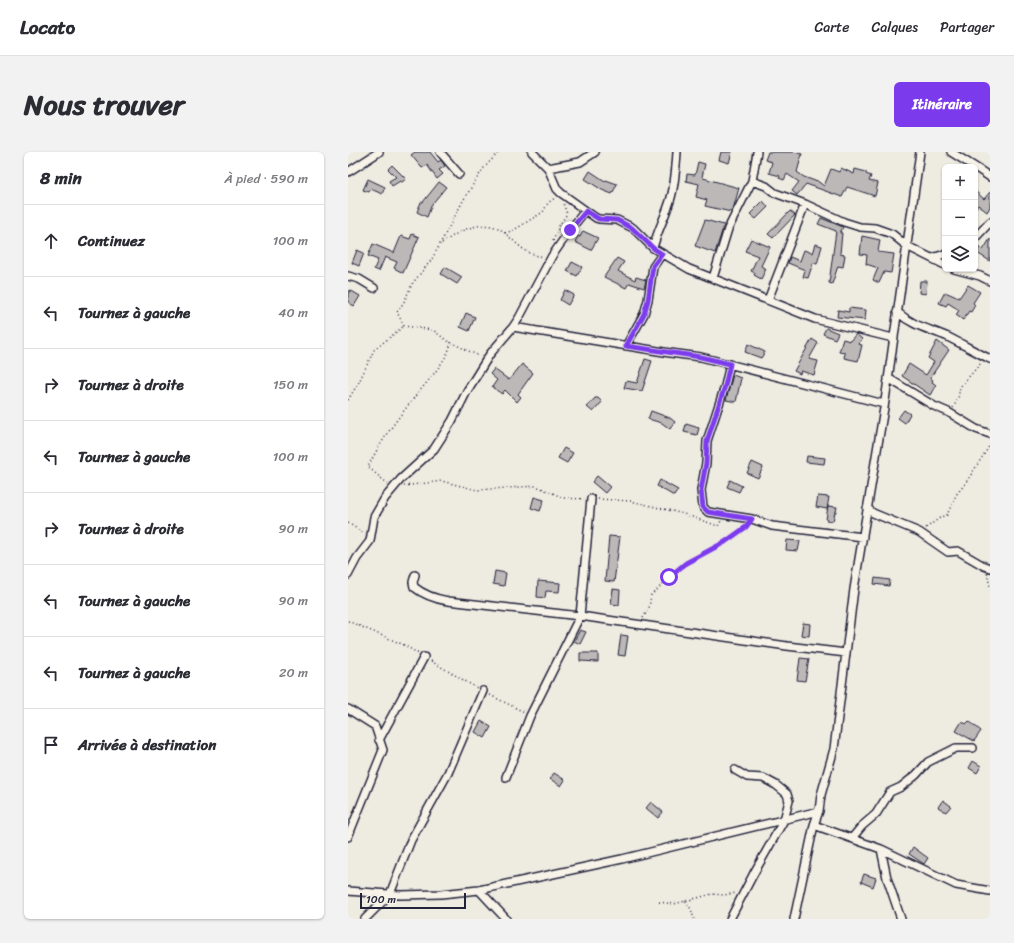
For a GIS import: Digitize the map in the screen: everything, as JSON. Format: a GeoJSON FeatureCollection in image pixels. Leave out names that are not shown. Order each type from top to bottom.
{"type":"FeatureCollection","features":[{"type":"Feature","properties":{"kind":"street"},"geometry":{"type":"LineString","coordinates":[[348,172],[379,152]]}},
{"type":"Feature","properties":{"kind":"street"},"geometry":{"type":"LineString","coordinates":[[440,152],[460,174]]}},
{"type":"Feature","properties":{"kind":"street"},"geometry":{"type":"LineString","coordinates":[[532,152],[548,168],[560,193],[599,219],[617,220],[632,228],[653,248],[690,269],[815,319],[894,338]]}},
{"type":"Feature","properties":{"kind":"street"},"geometry":{"type":"LineString","coordinates":[[548,168],[580,162],[595,152]]}},
{"type":"Feature","properties":{"kind":"street"},"geometry":{"type":"LineString","coordinates":[[653,248],[670,200],[675,177],[677,152]]}},
{"type":"Feature","properties":{"kind":"street"},"geometry":{"type":"LineString","coordinates":[[713,278],[728,229],[752,181],[757,152]]}},
{"type":"Feature","properties":{"kind":"street"},"geometry":{"type":"LineString","coordinates":[[794,919],[814,825],[819,811],[821,795],[834,749],[854,589],[888,378],[920,152]]}},
{"type":"Feature","properties":{"kind":"street"},"geometry":{"type":"LineString","coordinates":[[951,152],[970,164]]}},
{"type":"Feature","properties":{"kind":"street"},"geometry":{"type":"LineString","coordinates":[[978,169],[990,177]]}},
{"type":"Feature","properties":{"kind":"street"},"geometry":{"type":"LineString","coordinates":[[752,181],[766,186],[775,193],[805,204],[844,222],[860,227],[875,228],[892,234],[907,246],[942,263]]}},
{"type":"Feature","properties":{"kind":"street"},"geometry":{"type":"LineString","coordinates":[[768,300],[805,204]]}},
{"type":"Feature","properties":{"kind":"street"},"geometry":{"type":"LineString","coordinates":[[348,575],[357,558],[370,541],[374,517],[385,498],[401,479],[434,449],[452,421],[467,391],[490,354],[514,327],[552,256],[570,230],[586,211]]}},
{"type":"Feature","properties":{"kind":"street"},"geometry":{"type":"LineString","coordinates":[[977,236],[990,222]]}},
{"type":"Feature","properties":{"kind":"street"},"geometry":{"type":"LineString","coordinates":[[626,346],[644,314],[648,300],[653,266],[662,254]]}},
{"type":"Feature","properties":{"kind":"street"},"geometry":{"type":"LineString","coordinates":[[932,258],[942,255]]}},
{"type":"Feature","properties":{"kind":"street"},"geometry":{"type":"LineString","coordinates":[[965,272],[980,276],[990,281]]}},
{"type":"Feature","properties":{"kind":"street"},"geometry":{"type":"LineString","coordinates":[[348,276],[359,279],[374,288]]}},
{"type":"Feature","properties":{"kind":"street"},"geometry":{"type":"LineString","coordinates":[[897,312],[918,326],[947,337],[988,358]]}},
{"type":"Feature","properties":{"kind":"street"},"geometry":{"type":"LineString","coordinates":[[514,327],[701,357],[884,404]]}},
{"type":"Feature","properties":{"kind":"street"},"geometry":{"type":"LineString","coordinates":[[730,364],[725,386],[707,441],[706,463],[701,490],[704,509],[708,512],[724,516],[752,519],[772,526],[863,537]]}},
{"type":"Feature","properties":{"kind":"street"},"geometry":{"type":"LineString","coordinates":[[888,378],[934,406],[948,412],[976,429],[990,434]]}},
{"type":"Feature","properties":{"kind":"street"},"geometry":{"type":"LineString","coordinates":[[506,777],[530,716],[580,616],[591,499]]}},
{"type":"Feature","properties":{"kind":"street"},"geometry":{"type":"LineString","coordinates":[[867,508],[873,513],[919,532],[948,552],[958,551],[987,567]]}},
{"type":"Feature","properties":{"kind":"street"},"geometry":{"type":"LineString","coordinates":[[415,575],[413,582],[414,587],[420,592],[436,599],[468,604],[580,616],[846,653]]}},
{"type":"Feature","properties":{"kind":"street"},"geometry":{"type":"LineString","coordinates":[[380,740],[424,657]]}},
{"type":"Feature","properties":{"kind":"street"},"geometry":{"type":"LineString","coordinates":[[365,919],[390,894],[411,840],[448,772],[483,691]]}},
{"type":"Feature","properties":{"kind":"street"},"geometry":{"type":"LineString","coordinates":[[348,709],[375,726],[383,750],[348,837]]}},
{"type":"Feature","properties":{"kind":"street"},"geometry":{"type":"LineString","coordinates":[[852,838],[862,826],[876,814],[890,792],[901,787],[916,775],[928,762],[946,751],[956,748],[973,748]]}},
{"type":"Feature","properties":{"kind":"street"},"geometry":{"type":"LineString","coordinates":[[730,919],[784,820],[789,801],[787,794],[783,790],[763,778],[747,777],[735,770]]}},
{"type":"Feature","properties":{"kind":"street"},"geometry":{"type":"LineString","coordinates":[[348,891],[390,894],[441,894],[479,890],[550,876],[819,811]]}},
{"type":"Feature","properties":{"kind":"street"},"geometry":{"type":"LineString","coordinates":[[814,825],[881,849],[956,885],[990,891]]}},
{"type":"Feature","properties":{"kind":"street"},"geometry":{"type":"LineString","coordinates":[[881,849],[887,878],[901,919]]}},
{"type":"Feature","properties":{"kind":"street"},"geometry":{"type":"LineString","coordinates":[[479,890],[506,919]]}},
{"type":"Feature","properties":{"kind":"path"},"geometry":{"type":"LineString","coordinates":[[404,326],[397,312],[404,302],[412,284],[432,259],[464,199],[483,169],[498,152]]}},
{"type":"Feature","properties":{"kind":"path"},"geometry":{"type":"LineString","coordinates":[[505,233],[514,230],[543,212],[548,203],[560,193],[567,214],[560,224],[552,245]]}},
{"type":"Feature","properties":{"kind":"path"},"geometry":{"type":"LineString","coordinates":[[440,244],[470,227],[485,225],[498,228],[531,254],[540,257],[548,256]]}},
{"type":"Feature","properties":{"kind":"path"},"geometry":{"type":"LineString","coordinates":[[348,400],[359,382],[374,350],[404,326],[433,330],[451,342],[477,355]]}},
{"type":"Feature","properties":{"kind":"path"},"geometry":{"type":"LineString","coordinates":[[451,342],[450,350],[439,368],[427,381],[385,436],[368,467],[393,488],[442,481],[477,490],[536,486],[564,498],[630,501],[684,514],[718,526],[724,516]]}},
{"type":"Feature","properties":{"kind":"path"},"geometry":{"type":"LineString","coordinates":[[948,412],[954,407],[958,399],[960,387],[988,358]]}},
{"type":"Feature","properties":{"kind":"path"},"geometry":{"type":"LineString","coordinates":[[919,532],[941,517],[947,515],[956,495],[965,484],[990,445]]}},
{"type":"Feature","properties":{"kind":"path"},"geometry":{"type":"LineString","coordinates":[[636,624],[649,608],[651,595],[669,577],[686,563],[725,542],[746,527],[752,519]]}},
{"type":"Feature","properties":{"kind":"path"},"geometry":{"type":"LineString","coordinates":[[348,523],[371,537]]}},
{"type":"Feature","properties":{"kind":"path"},"geometry":{"type":"LineString","coordinates":[[987,567],[990,587]]}},
{"type":"Feature","properties":{"kind":"path"},"geometry":{"type":"LineString","coordinates":[[348,621],[404,645],[483,691],[530,716]]}},
{"type":"Feature","properties":{"kind":"path"},"geometry":{"type":"LineString","coordinates":[[659,902],[674,904],[712,894],[724,895],[746,888]]}},
{"type":"Feature","properties":{"kind":"path"},"geometry":{"type":"LineString","coordinates":[[685,902],[691,909],[694,919]]}},
{"type":"Feature","properties":{"kind":"building"},"geometry":{"type":"Polygon","coordinates":[[[415,152],[430,152],[438,162],[441,160],[445,166],[439,170],[443,174],[437,179],[427,165],[422,168],[411,155],[415,152]]]}},
{"type":"Feature","properties":{"kind":"building"},"geometry":{"type":"Polygon","coordinates":[[[721,152],[732,152],[729,163],[719,160],[721,152]]]}},
{"type":"Feature","properties":{"kind":"building"},"geometry":{"type":"Polygon","coordinates":[[[768,152],[793,152],[802,154],[797,172],[804,177],[815,181],[816,180],[824,186],[831,169],[839,172],[841,168],[854,174],[855,169],[866,172],[866,174],[871,176],[869,181],[878,183],[875,196],[847,187],[842,197],[806,184],[797,195],[792,191],[799,182],[787,174],[784,180],[779,178],[780,176],[769,173],[772,162],[765,160],[768,152]]]}},
{"type":"Feature","properties":{"kind":"building"},"geometry":{"type":"Polygon","coordinates":[[[698,162],[705,164],[703,178],[739,188],[731,212],[705,206],[707,200],[696,197],[699,184],[686,181],[687,174],[695,175],[698,162]]]}},
{"type":"Feature","properties":{"kind":"building"},"geometry":{"type":"Polygon","coordinates":[[[392,165],[406,179],[392,186],[389,181],[396,177],[388,169],[392,165]]]}},
{"type":"Feature","properties":{"kind":"building"},"geometry":{"type":"Polygon","coordinates":[[[590,171],[605,181],[606,180],[617,184],[612,194],[602,190],[585,179],[590,171]]]}},
{"type":"Feature","properties":{"kind":"building"},"geometry":{"type":"Polygon","coordinates":[[[368,179],[385,187],[382,194],[371,189],[369,192],[363,190],[368,179]]]}},
{"type":"Feature","properties":{"kind":"building"},"geometry":{"type":"Polygon","coordinates":[[[439,182],[446,187],[432,204],[427,217],[417,212],[421,202],[423,202],[439,182]]]}},
{"type":"Feature","properties":{"kind":"building"},"geometry":{"type":"Polygon","coordinates":[[[990,192],[990,207],[987,212],[978,205],[978,194],[984,199],[990,192]]]}},
{"type":"Feature","properties":{"kind":"building"},"geometry":{"type":"Polygon","coordinates":[[[763,201],[768,207],[756,219],[750,214],[763,201]]]}},
{"type":"Feature","properties":{"kind":"building"},"geometry":{"type":"Polygon","coordinates":[[[790,211],[795,215],[773,238],[768,234],[790,211]]]}},
{"type":"Feature","properties":{"kind":"building"},"geometry":{"type":"Polygon","coordinates":[[[821,218],[843,227],[840,233],[842,233],[840,254],[845,255],[843,267],[838,266],[832,284],[829,283],[836,231],[818,224],[821,218]]]}},
{"type":"Feature","properties":{"kind":"building"},"geometry":{"type":"Polygon","coordinates":[[[705,220],[724,225],[715,253],[695,246],[705,220]]]}},
{"type":"Feature","properties":{"kind":"building"},"geometry":{"type":"Polygon","coordinates":[[[583,231],[598,238],[591,250],[575,242],[583,231]]]}},
{"type":"Feature","properties":{"kind":"building"},"geometry":{"type":"Polygon","coordinates":[[[412,234],[419,237],[403,273],[394,268],[397,262],[385,257],[379,271],[374,269],[378,260],[368,256],[373,244],[394,253],[401,236],[410,239],[412,234]]]}},
{"type":"Feature","properties":{"kind":"building"},"geometry":{"type":"Polygon","coordinates":[[[862,236],[880,240],[878,252],[894,254],[891,273],[884,272],[879,283],[873,280],[878,268],[866,264],[867,255],[860,254],[862,236]]]}},
{"type":"Feature","properties":{"kind":"building"},"geometry":{"type":"Polygon","coordinates":[[[751,239],[770,247],[761,266],[766,269],[761,279],[754,275],[755,273],[751,271],[758,256],[745,251],[751,239]]]}},
{"type":"Feature","properties":{"kind":"building"},"geometry":{"type":"Polygon","coordinates":[[[990,239],[990,261],[978,254],[980,247],[983,250],[990,239]]]}},
{"type":"Feature","properties":{"kind":"building"},"geometry":{"type":"Polygon","coordinates":[[[815,244],[822,246],[817,264],[813,263],[808,278],[803,277],[805,270],[788,263],[790,257],[800,261],[804,250],[812,253],[815,244]]]}},
{"type":"Feature","properties":{"kind":"building"},"geometry":{"type":"Polygon","coordinates":[[[357,250],[364,253],[359,266],[352,263],[357,250]]]}},
{"type":"Feature","properties":{"kind":"building"},"geometry":{"type":"Polygon","coordinates":[[[617,258],[624,262],[618,271],[635,280],[636,277],[646,280],[644,288],[629,283],[626,288],[604,277],[617,258]]]}},
{"type":"Feature","properties":{"kind":"building"},"geometry":{"type":"Polygon","coordinates":[[[572,262],[582,267],[577,276],[567,271],[572,262]]]}},
{"type":"Feature","properties":{"kind":"building"},"geometry":{"type":"Polygon","coordinates":[[[445,267],[462,277],[457,284],[441,274],[445,267]]]}},
{"type":"Feature","properties":{"kind":"building"},"geometry":{"type":"Polygon","coordinates":[[[920,281],[927,281],[926,294],[919,293],[920,281]]]}},
{"type":"Feature","properties":{"kind":"building"},"geometry":{"type":"Polygon","coordinates":[[[968,285],[980,292],[973,303],[975,305],[971,312],[969,311],[963,320],[956,315],[959,310],[948,303],[946,306],[939,303],[945,292],[959,298],[968,285]]]}},
{"type":"Feature","properties":{"kind":"building"},"geometry":{"type":"Polygon","coordinates":[[[350,290],[360,296],[354,306],[348,302],[348,294],[350,290]]]}},
{"type":"Feature","properties":{"kind":"building"},"geometry":{"type":"Polygon","coordinates":[[[565,290],[574,295],[568,305],[560,300],[565,290]]]}},
{"type":"Feature","properties":{"kind":"building"},"geometry":{"type":"Polygon","coordinates":[[[849,308],[866,310],[865,320],[837,317],[838,310],[849,312],[849,308]]]}},
{"type":"Feature","properties":{"kind":"building"},"geometry":{"type":"Polygon","coordinates":[[[466,313],[475,317],[469,331],[460,327],[466,313]]]}},
{"type":"Feature","properties":{"kind":"building"},"geometry":{"type":"Polygon","coordinates":[[[826,328],[838,333],[835,339],[823,334],[826,328]]]}},
{"type":"Feature","properties":{"kind":"building"},"geometry":{"type":"Polygon","coordinates":[[[856,334],[862,339],[858,344],[862,345],[858,361],[844,358],[845,353],[839,352],[843,339],[850,341],[856,334]]]}},
{"type":"Feature","properties":{"kind":"building"},"geometry":{"type":"Polygon","coordinates":[[[812,339],[818,343],[809,359],[818,361],[814,375],[801,371],[800,374],[794,371],[812,339]]]}},
{"type":"Feature","properties":{"kind":"building"},"geometry":{"type":"Polygon","coordinates":[[[937,341],[949,350],[930,378],[936,385],[930,395],[902,376],[909,364],[926,375],[934,362],[928,358],[937,341]]]}},
{"type":"Feature","properties":{"kind":"building"},"geometry":{"type":"Polygon","coordinates":[[[748,344],[765,352],[761,358],[745,352],[748,344]]]}},
{"type":"Feature","properties":{"kind":"building"},"geometry":{"type":"Polygon","coordinates":[[[645,359],[652,361],[642,391],[624,388],[626,381],[637,383],[645,359]]]}},
{"type":"Feature","properties":{"kind":"building"},"geometry":{"type":"Polygon","coordinates":[[[522,364],[533,373],[518,394],[521,397],[517,402],[505,390],[502,394],[492,387],[497,380],[490,374],[494,369],[509,380],[522,364]]]}},
{"type":"Feature","properties":{"kind":"building"},"geometry":{"type":"Polygon","coordinates":[[[733,375],[741,378],[736,402],[726,400],[733,375]]]}},
{"type":"Feature","properties":{"kind":"building"},"geometry":{"type":"Polygon","coordinates":[[[595,398],[598,398],[602,402],[593,412],[587,407],[595,398]]]}},
{"type":"Feature","properties":{"kind":"building"},"geometry":{"type":"Polygon","coordinates":[[[904,410],[910,414],[905,423],[898,418],[904,410]]]}},
{"type":"Feature","properties":{"kind":"building"},"geometry":{"type":"Polygon","coordinates":[[[651,411],[670,418],[675,422],[670,429],[662,423],[648,419],[651,411]]]}},
{"type":"Feature","properties":{"kind":"building"},"geometry":{"type":"Polygon","coordinates":[[[686,424],[699,428],[697,435],[684,432],[686,424]]]}},
{"type":"Feature","properties":{"kind":"building"},"geometry":{"type":"Polygon","coordinates":[[[564,448],[573,453],[567,463],[558,458],[564,448]]]}},
{"type":"Feature","properties":{"kind":"building"},"geometry":{"type":"Polygon","coordinates":[[[807,456],[825,458],[824,464],[806,462],[807,456]]]}},
{"type":"Feature","properties":{"kind":"building"},"geometry":{"type":"Polygon","coordinates":[[[752,462],[763,467],[758,478],[747,473],[752,462]]]}},
{"type":"Feature","properties":{"kind":"building"},"geometry":{"type":"Polygon","coordinates":[[[597,476],[610,487],[605,493],[592,482],[597,476]]]}},
{"type":"Feature","properties":{"kind":"building"},"geometry":{"type":"Polygon","coordinates":[[[660,480],[678,490],[674,496],[657,486],[660,480]]]}},
{"type":"Feature","properties":{"kind":"building"},"geometry":{"type":"Polygon","coordinates":[[[730,480],[742,486],[739,492],[727,487],[730,480]]]}},
{"type":"Feature","properties":{"kind":"building"},"geometry":{"type":"Polygon","coordinates":[[[818,496],[829,497],[827,509],[816,507],[818,496]]]}},
{"type":"Feature","properties":{"kind":"building"},"geometry":{"type":"Polygon","coordinates":[[[534,497],[544,500],[540,511],[531,508],[534,497]]]}},
{"type":"Feature","properties":{"kind":"building"},"geometry":{"type":"Polygon","coordinates":[[[828,506],[837,507],[833,521],[826,520],[828,506]]]}},
{"type":"Feature","properties":{"kind":"building"},"geometry":{"type":"Polygon","coordinates":[[[609,536],[620,537],[614,582],[605,581],[609,536]]]}},
{"type":"Feature","properties":{"kind":"building"},"geometry":{"type":"Polygon","coordinates":[[[787,540],[800,541],[798,551],[786,550],[787,540]]]}},
{"type":"Feature","properties":{"kind":"building"},"geometry":{"type":"Polygon","coordinates":[[[495,571],[506,573],[504,586],[493,584],[495,571]]]}},
{"type":"Feature","properties":{"kind":"building"},"geometry":{"type":"Polygon","coordinates":[[[875,578],[890,580],[889,586],[874,584],[875,578]]]}},
{"type":"Feature","properties":{"kind":"building"},"geometry":{"type":"Polygon","coordinates":[[[538,581],[560,583],[559,592],[546,591],[545,598],[537,597],[538,581]]]}},
{"type":"Feature","properties":{"kind":"building"},"geometry":{"type":"Polygon","coordinates":[[[613,589],[620,590],[619,605],[611,604],[613,589]]]}},
{"type":"Feature","properties":{"kind":"building"},"geometry":{"type":"Polygon","coordinates":[[[803,623],[810,624],[809,636],[801,635],[803,623]]]}},
{"type":"Feature","properties":{"kind":"building"},"geometry":{"type":"Polygon","coordinates":[[[580,630],[586,632],[580,644],[574,641],[580,630]]]}},
{"type":"Feature","properties":{"kind":"building"},"geometry":{"type":"Polygon","coordinates":[[[621,635],[628,636],[625,656],[618,655],[621,635]]]}},
{"type":"Feature","properties":{"kind":"building"},"geometry":{"type":"Polygon","coordinates":[[[580,653],[598,653],[598,662],[580,661],[580,653]]]}},
{"type":"Feature","properties":{"kind":"building"},"geometry":{"type":"Polygon","coordinates":[[[800,658],[809,659],[805,681],[797,680],[800,658]]]}},
{"type":"Feature","properties":{"kind":"building"},"geometry":{"type":"Polygon","coordinates":[[[481,721],[491,727],[485,738],[475,732],[481,721]]]}},
{"type":"Feature","properties":{"kind":"building"},"geometry":{"type":"Polygon","coordinates":[[[962,721],[966,724],[969,721],[981,731],[974,741],[956,731],[962,721]]]}},
{"type":"Feature","properties":{"kind":"building"},"geometry":{"type":"Polygon","coordinates":[[[973,761],[981,766],[977,773],[969,768],[973,761]]]}},
{"type":"Feature","properties":{"kind":"building"},"geometry":{"type":"Polygon","coordinates":[[[554,773],[565,780],[561,786],[550,779],[554,773]]]}},
{"type":"Feature","properties":{"kind":"building"},"geometry":{"type":"Polygon","coordinates":[[[943,800],[951,806],[946,812],[938,807],[943,800]]]}},
{"type":"Feature","properties":{"kind":"building"},"geometry":{"type":"Polygon","coordinates":[[[651,802],[663,812],[658,818],[646,808],[651,802]]]}},
{"type":"Feature","properties":{"kind":"building"},"geometry":{"type":"Polygon","coordinates":[[[913,847],[928,858],[924,864],[909,854],[913,847]]]}},
{"type":"Feature","properties":{"kind":"building"},"geometry":{"type":"Polygon","coordinates":[[[864,874],[876,878],[873,887],[861,882],[864,874]]]}},
{"type":"Feature","properties":{"kind":"route"},"geometry":{"type":"LineString","coordinates":[[570,230],[586,211],[599,219],[617,220],[632,228],[653,248],[662,254],[653,266],[648,300],[644,314],[626,346],[701,357],[730,364],[718,410],[707,441],[706,463],[701,490],[702,500],[704,509],[708,512],[724,516],[752,519],[746,527],[725,542],[709,552],[686,563],[669,577]]}}]}
